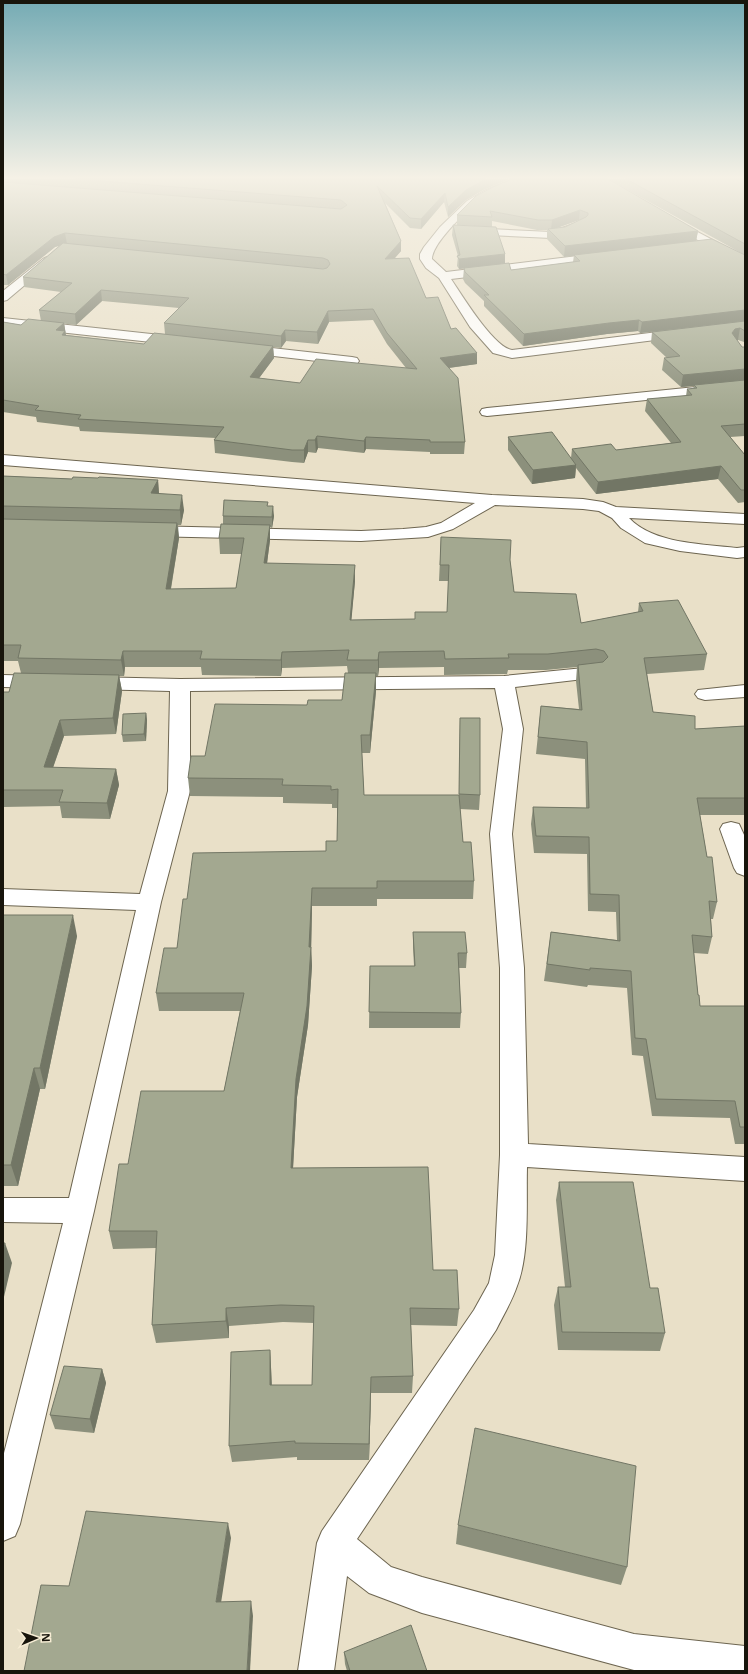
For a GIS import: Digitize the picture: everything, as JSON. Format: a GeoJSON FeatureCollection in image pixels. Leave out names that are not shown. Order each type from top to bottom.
{"type":"FeatureCollection","features":[{"type":"Feature","properties":{"kind":"street"},"geometry":{"type":"LineString","coordinates":[[3,297],[51,257]]}},
{"type":"Feature","properties":{"kind":"street"},"geometry":{"type":"LineString","coordinates":[[426,257],[430,265],[443,276],[475,324],[498,350],[505,353],[512,354],[697,331]]}},
{"type":"Feature","properties":{"kind":"street"},"geometry":{"type":"LineString","coordinates":[[443,276],[601,257]]}},
{"type":"Feature","properties":{"kind":"street"},"geometry":{"type":"LineString","coordinates":[[736,257],[745,262]]}},
{"type":"Feature","properties":{"kind":"street"},"geometry":{"type":"LineString","coordinates":[[3,322],[194,343]]}},
{"type":"Feature","properties":{"kind":"street"},"geometry":{"type":"LineString","coordinates":[[233,347],[352,361]]}},
{"type":"Feature","properties":{"kind":"street"},"geometry":{"type":"LineString","coordinates":[[487,412],[745,386]]}},
{"type":"Feature","properties":{"kind":"street"},"geometry":{"type":"LineString","coordinates":[[3,460],[492,500],[583,504],[603,507],[613,512],[627,525],[650,538],[680,546],[742,557]]}},
{"type":"Feature","properties":{"kind":"street"},"geometry":{"type":"LineString","coordinates":[[130,531],[361,536],[428,532],[447,526],[492,500]]}},
{"type":"Feature","properties":{"kind":"street"},"geometry":{"type":"LineString","coordinates":[[613,512],[745,519]]}},
{"type":"Feature","properties":{"kind":"street"},"geometry":{"type":"LineString","coordinates":[[3,681],[180,685],[504,682],[594,673]]}},
{"type":"Feature","properties":{"kind":"street"},"geometry":{"type":"LineString","coordinates":[[316,1671],[334,1543],[485,1320],[503,1285],[510,1255],[514,1155],[512,968],[501,834],[513,728],[504,682]]}},
{"type":"Feature","properties":{"kind":"street"},"geometry":{"type":"LineString","coordinates":[[3,1524],[80,1211],[149,902],[179,791],[180,685]]}},
{"type":"Feature","properties":{"kind":"street"},"geometry":{"type":"LineString","coordinates":[[705,694],[745,691]]}},
{"type":"Feature","properties":{"kind":"street"},"geometry":{"type":"LineString","coordinates":[[732,829],[745,868]]}},
{"type":"Feature","properties":{"kind":"street"},"geometry":{"type":"LineString","coordinates":[[3,897],[149,902]]}},
{"type":"Feature","properties":{"kind":"street"},"geometry":{"type":"LineString","coordinates":[[514,1155],[745,1169]]}},
{"type":"Feature","properties":{"kind":"street"},"geometry":{"type":"LineString","coordinates":[[3,1210],[80,1211]]}},
{"type":"Feature","properties":{"kind":"street"},"geometry":{"type":"LineString","coordinates":[[334,1543],[381,1582],[422,1595],[634,1652],[745,1664]]}},
{"type":"Feature","properties":{"kind":"building"},"geometry":{"type":"Polygon","coordinates":[[[3,257],[29,257],[6,275],[3,274],[3,257]]]}},
{"type":"Feature","properties":{"kind":"building"},"geometry":{"type":"Polygon","coordinates":[[[46,257],[204,257],[323,269],[327,268],[330,264],[328,260],[314,257],[387,257],[385,259],[409,258],[426,298],[438,297],[451,329],[456,328],[477,353],[440,358],[458,378],[465,442],[430,442],[430,440],[366,437],[364,441],[317,436],[315,440],[308,440],[304,450],[292,450],[214,440],[224,427],[78,419],[81,415],[35,410],[39,406],[3,400],[3,322],[21,325],[28,319],[64,323],[56,330],[65,331],[62,335],[144,344],[154,333],[273,346],[250,377],[300,383],[316,359],[417,369],[387,333],[373,309],[328,311],[317,332],[285,330],[281,336],[164,323],[189,298],[101,290],[75,314],[39,310],[72,283],[23,277],[46,257]]]}},
{"type":"Feature","properties":{"kind":"building"},"geometry":{"type":"Polygon","coordinates":[[[458,257],[476,257],[459,259],[458,257]]]}},
{"type":"Feature","properties":{"kind":"building"},"geometry":{"type":"Polygon","coordinates":[[[576,257],[745,257],[745,310],[642,322],[639,320],[609,323],[524,334],[484,295],[489,295],[465,272],[464,268],[509,263],[511,270],[580,261],[576,257]]]}},
{"type":"Feature","properties":{"kind":"building"},"geometry":{"type":"Polygon","coordinates":[[[745,321],[745,331],[740,328],[735,329],[732,333],[742,347],[745,347],[745,369],[683,375],[664,358],[680,356],[652,332],[745,321]]]}},
{"type":"Feature","properties":{"kind":"building"},"geometry":{"type":"Polygon","coordinates":[[[745,380],[745,424],[721,426],[745,455],[745,490],[741,490],[721,466],[598,482],[572,449],[611,444],[616,450],[681,442],[647,399],[692,395],[687,389],[697,388],[694,385],[745,380]]]}},
{"type":"Feature","properties":{"kind":"building"},"geometry":{"type":"Polygon","coordinates":[[[552,432],[576,465],[533,470],[508,437],[552,432]]]}},
{"type":"Feature","properties":{"kind":"building"},"geometry":{"type":"Polygon","coordinates":[[[3,476],[72,479],[73,477],[99,477],[158,480],[151,493],[182,495],[180,510],[3,506],[3,476]]]}},
{"type":"Feature","properties":{"kind":"building"},"geometry":{"type":"Polygon","coordinates":[[[224,500],[268,502],[267,506],[273,506],[272,517],[223,516],[224,500]]]}},
{"type":"Feature","properties":{"kind":"building"},"geometry":{"type":"Polygon","coordinates":[[[3,519],[177,523],[166,589],[236,588],[244,538],[219,538],[221,524],[270,525],[264,563],[355,565],[350,620],[415,619],[415,612],[447,612],[449,565],[440,565],[441,537],[511,540],[510,560],[514,592],[576,594],[581,623],[643,611],[639,603],[678,600],[707,654],[644,658],[653,712],[695,716],[695,729],[745,726],[745,798],[697,798],[707,857],[712,857],[717,902],[709,901],[712,937],[692,935],[700,1006],[745,1006],[745,1127],[740,1127],[735,1101],[656,1099],[646,1039],[635,1038],[631,971],[590,968],[590,970],[547,964],[551,932],[620,941],[619,895],[590,894],[589,837],[536,836],[533,807],[589,808],[587,742],[538,737],[541,706],[582,710],[578,665],[603,662],[608,657],[604,651],[596,649],[548,654],[508,654],[509,658],[445,659],[444,651],[379,652],[378,660],[347,660],[349,650],[282,652],[281,660],[200,659],[202,651],[123,651],[121,660],[18,658],[21,645],[3,645],[3,519]]]}},
{"type":"Feature","properties":{"kind":"building"},"geometry":{"type":"Polygon","coordinates":[[[14,673],[119,675],[113,718],[60,720],[44,767],[116,769],[107,803],[59,802],[63,790],[3,790],[3,692],[9,692],[14,673]]]}},
{"type":"Feature","properties":{"kind":"building"},"geometry":{"type":"Polygon","coordinates":[[[345,673],[376,673],[370,735],[361,735],[364,795],[459,795],[463,842],[471,842],[474,881],[377,881],[377,888],[312,888],[309,947],[311,947],[307,1006],[296,1079],[291,1168],[428,1167],[433,1270],[457,1270],[459,1309],[410,1308],[413,1376],[371,1377],[369,1444],[295,1443],[295,1441],[229,1446],[231,1352],[270,1350],[270,1385],[312,1385],[314,1306],[281,1305],[226,1308],[226,1321],[152,1325],[157,1231],[109,1231],[119,1164],[128,1164],[141,1091],[224,1091],[244,993],[156,993],[164,948],[177,948],[183,899],[187,899],[193,853],[326,851],[326,841],[337,841],[338,789],[331,790],[331,786],[282,785],[283,779],[188,778],[191,756],[205,756],[215,704],[307,705],[308,700],[342,700],[345,673]]]}},
{"type":"Feature","properties":{"kind":"building"},"geometry":{"type":"Polygon","coordinates":[[[146,713],[144,734],[122,735],[123,714],[146,713]]]}},
{"type":"Feature","properties":{"kind":"building"},"geometry":{"type":"Polygon","coordinates":[[[460,718],[480,718],[480,795],[459,794],[460,718]]]}},
{"type":"Feature","properties":{"kind":"building"},"geometry":{"type":"Polygon","coordinates":[[[3,915],[73,915],[40,1068],[34,1068],[11,1165],[3,1165],[3,915]]]}},
{"type":"Feature","properties":{"kind":"building"},"geometry":{"type":"Polygon","coordinates":[[[413,932],[465,932],[467,953],[458,953],[461,1013],[369,1012],[370,966],[415,966],[413,932]]]}},
{"type":"Feature","properties":{"kind":"building"},"geometry":{"type":"Polygon","coordinates":[[[559,1182],[633,1182],[650,1288],[658,1288],[665,1333],[562,1332],[558,1287],[571,1287],[559,1182]]]}},
{"type":"Feature","properties":{"kind":"building"},"geometry":{"type":"Polygon","coordinates":[[[64,1366],[102,1369],[90,1419],[50,1415],[64,1366]]]}},
{"type":"Feature","properties":{"kind":"building"},"geometry":{"type":"Polygon","coordinates":[[[475,1428],[636,1466],[627,1567],[458,1525],[475,1428]]]}},
{"type":"Feature","properties":{"kind":"building"},"geometry":{"type":"Polygon","coordinates":[[[86,1511],[228,1523],[216,1602],[251,1601],[247,1671],[24,1671],[41,1585],[69,1586],[86,1511]]]}},
{"type":"Feature","properties":{"kind":"building"},"geometry":{"type":"Polygon","coordinates":[[[411,1625],[427,1671],[350,1671],[344,1652],[411,1625]]]}}]}
